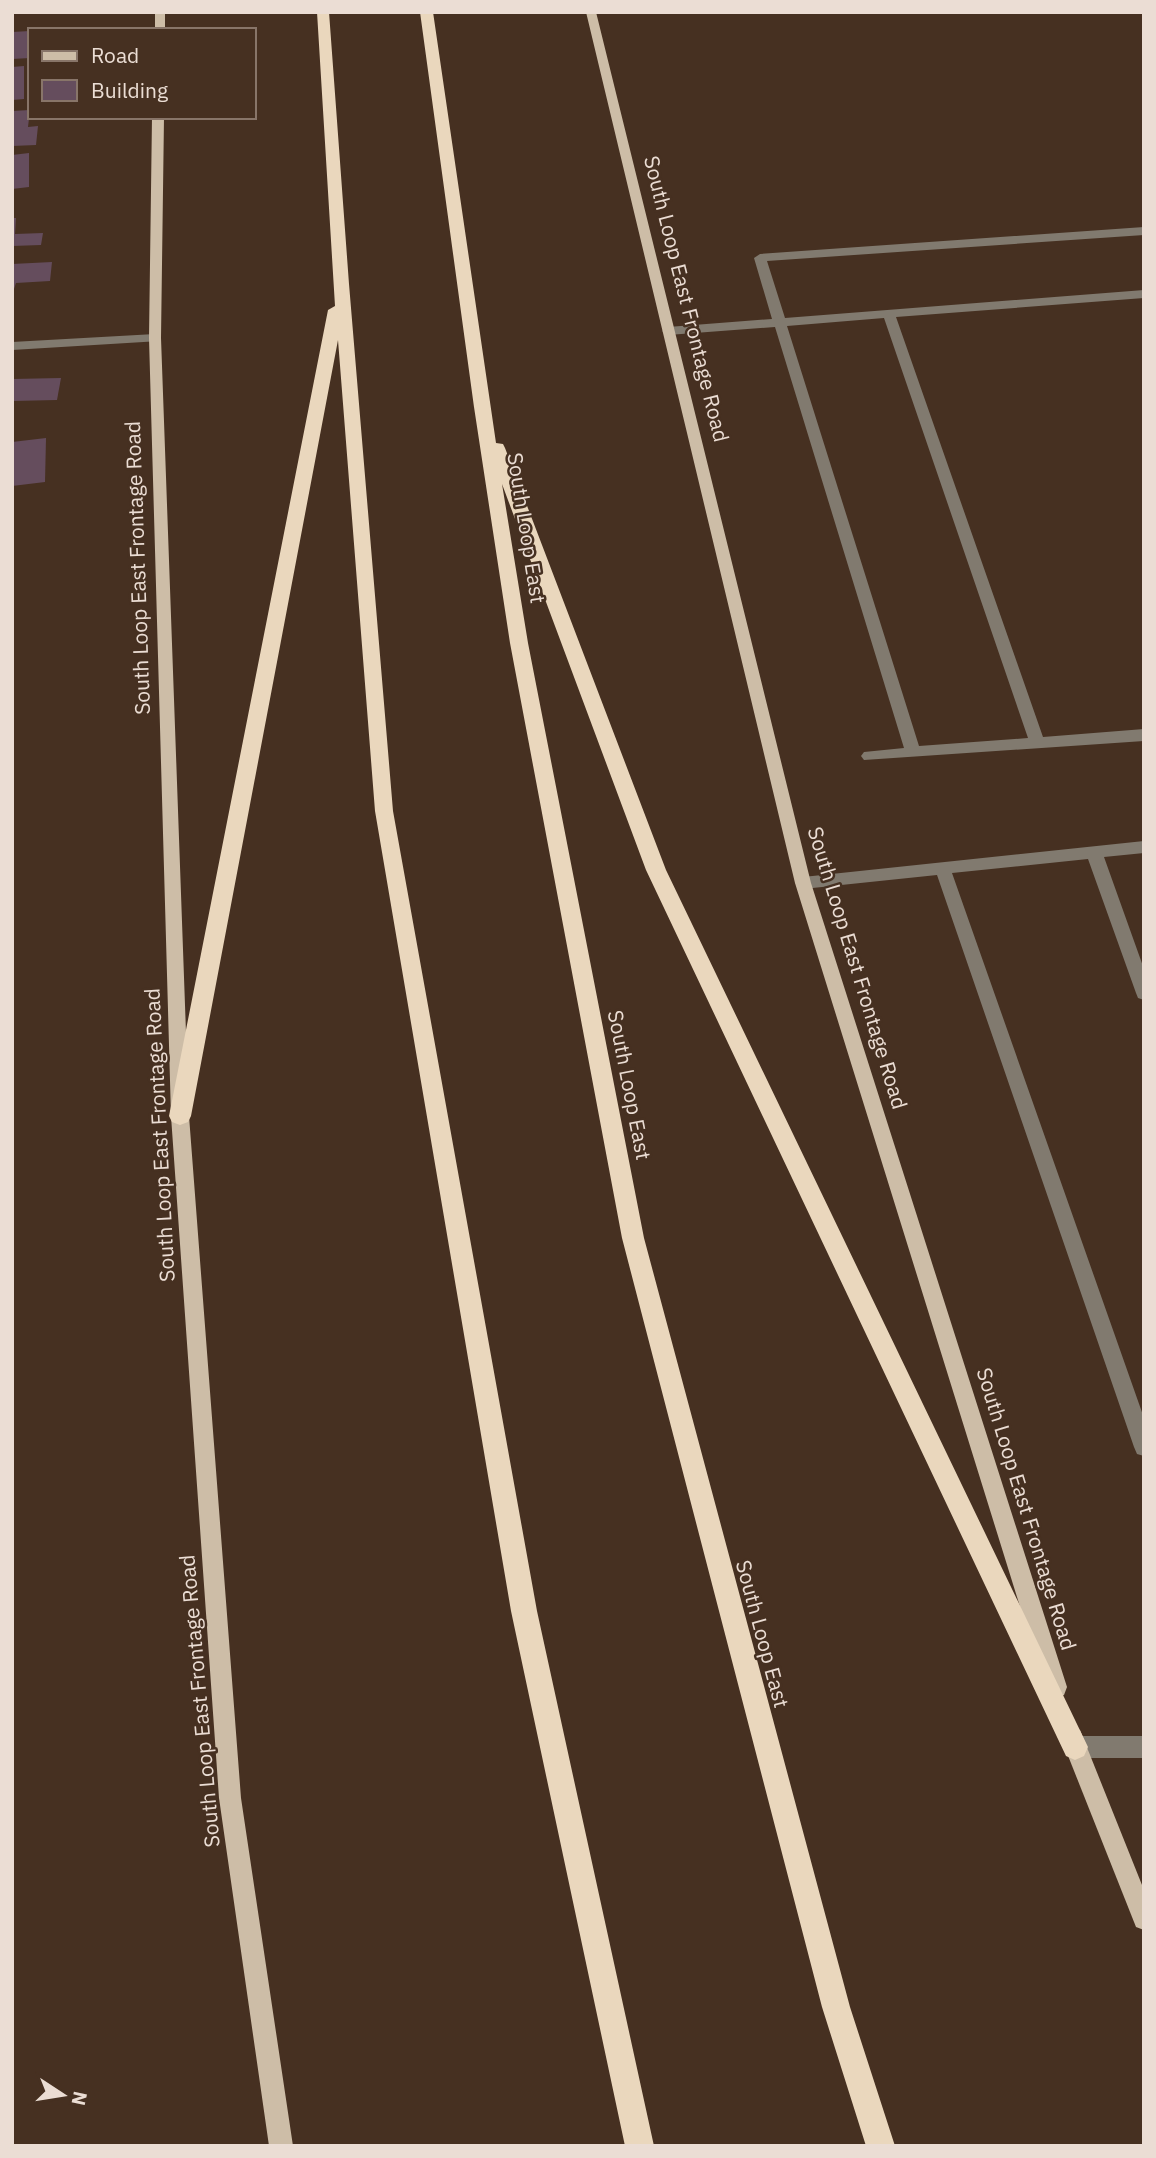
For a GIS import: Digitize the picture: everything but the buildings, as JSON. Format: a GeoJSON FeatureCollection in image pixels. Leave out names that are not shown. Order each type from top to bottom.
{"type":"FeatureCollection","features":[{"type":"Feature","properties":{"kind":"highway"},"geometry":{"type":"LineString","coordinates":[[323,12],[341,284],[384,811],[524,1611],[640,2146]]}},
{"type":"Feature","properties":{"kind":"highway","name":"South Loop East"},"geometry":{"type":"LineString","coordinates":[[426,12],[482,407],[522,656],[633,1238],[836,2007],[881,2146]]}},
{"type":"Feature","properties":{"kind":"highway"},"geometry":{"type":"LineString","coordinates":[[180,1116],[341,284]]}},
{"type":"Feature","properties":{"kind":"highway"},"geometry":{"type":"LineString","coordinates":[[482,407],[656,870],[1074,1747]]}},
{"type":"Feature","properties":{"kind":"main road","name":"South Loop East Frontage Road"},"geometry":{"type":"LineString","coordinates":[[591,12],[803,883],[1074,1747],[1144,1919]]}},
{"type":"Feature","properties":{"kind":"main road","name":"South Loop East Frontage Road"},"geometry":{"type":"LineString","coordinates":[[158,119],[155,338],[180,1116],[230,1798],[281,2146]]}},
{"type":"Feature","properties":{"kind":"street"},"geometry":{"type":"LineString","coordinates":[[913,752],[760,258],[1144,231]]}},
{"type":"Feature","properties":{"kind":"street"},"geometry":{"type":"LineString","coordinates":[[668,331],[1144,294]]}},
{"type":"Feature","properties":{"kind":"street"},"geometry":{"type":"LineString","coordinates":[[889,314],[1037,743]]}},
{"type":"Feature","properties":{"kind":"street"},"geometry":{"type":"LineString","coordinates":[[12,346],[155,338]]}},
{"type":"Feature","properties":{"kind":"street"},"geometry":{"type":"LineString","coordinates":[[869,756],[1144,735]]}},
{"type":"Feature","properties":{"kind":"street"},"geometry":{"type":"LineString","coordinates":[[803,883],[1144,847]]}},
{"type":"Feature","properties":{"kind":"street"},"geometry":{"type":"LineString","coordinates":[[1094,853],[1144,993]]}},
{"type":"Feature","properties":{"kind":"street"},"geometry":{"type":"LineString","coordinates":[[942,867],[1144,1447]]}},
{"type":"Feature","properties":{"kind":"street"},"geometry":{"type":"LineString","coordinates":[[1074,1747],[1144,1747]]}}]}
